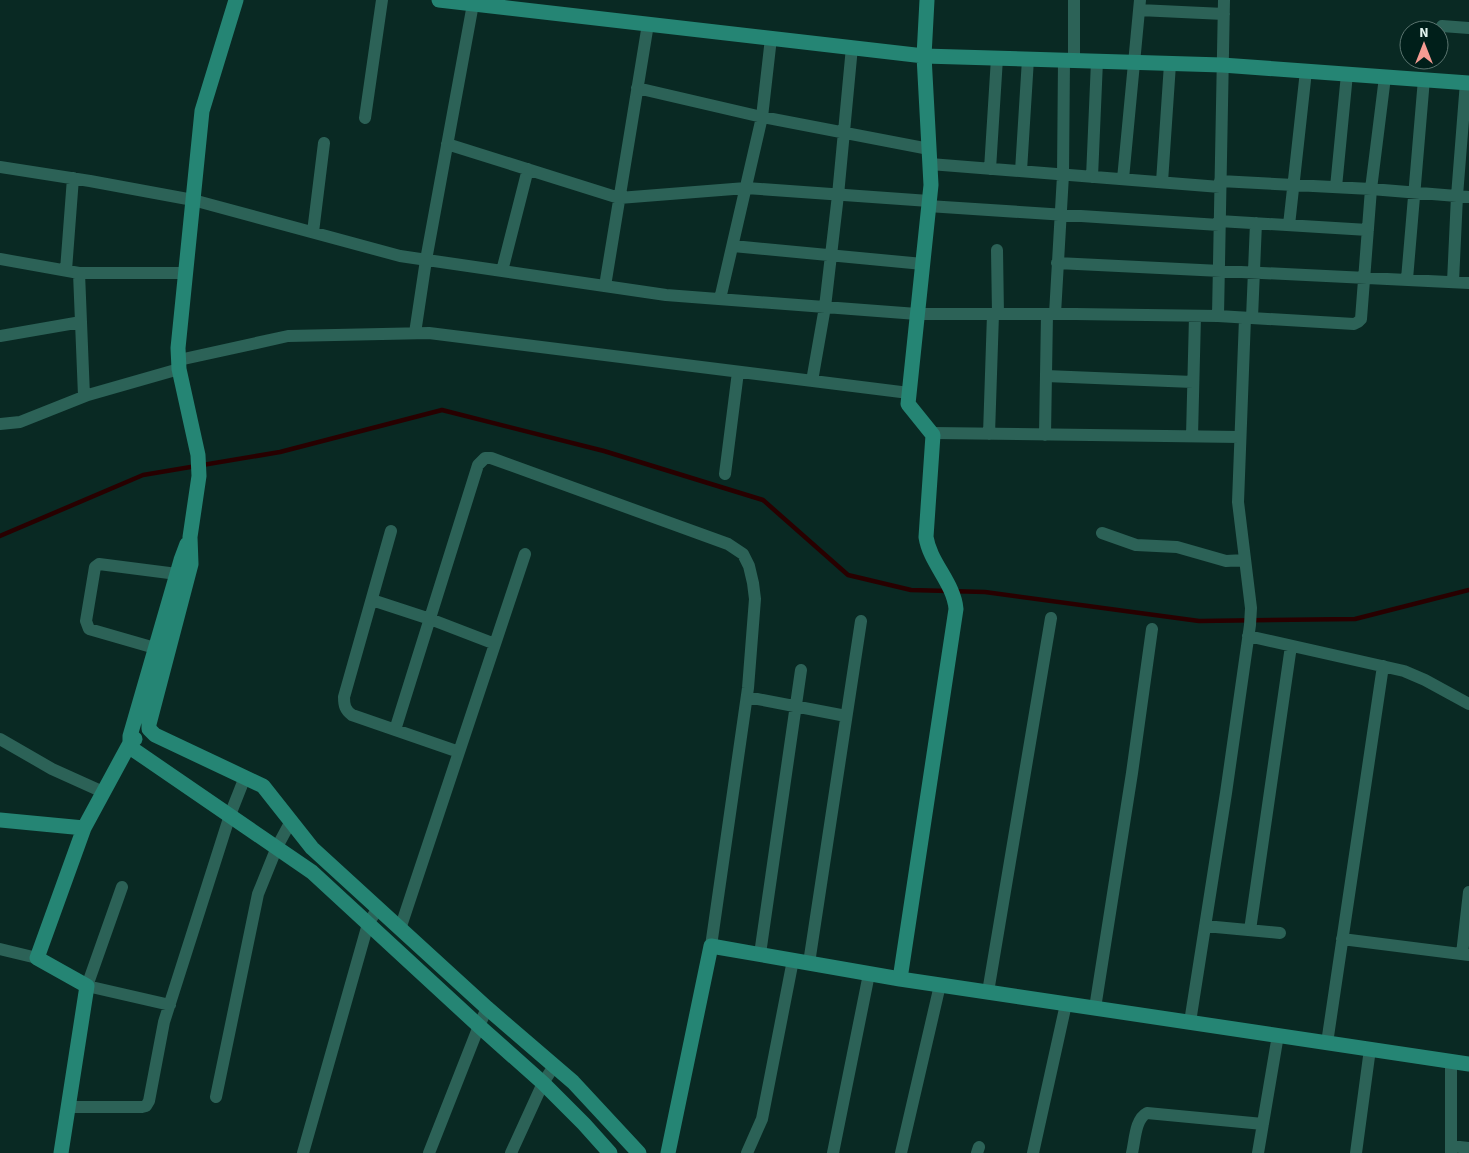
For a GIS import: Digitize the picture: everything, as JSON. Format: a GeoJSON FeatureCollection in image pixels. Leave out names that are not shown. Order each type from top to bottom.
{"type":"FeatureCollection","features":[{"type":"Feature","properties":{"kind":"street"},"geometry":{"type":"LineString","coordinates":[[236,0],[202,110],[178,348],[179,364],[198,455],[199,476],[190,537],[191,564],[156,648],[130,736],[130,743],[134,750],[312,872],[478,1026],[543,1083],[610,1153]]}},
{"type":"Feature","properties":{"kind":"street"},"geometry":{"type":"LineString","coordinates":[[366,118],[382,0]]}},
{"type":"Feature","properties":{"kind":"street"},"geometry":{"type":"LineString","coordinates":[[440,0],[924,56],[1222,66],[1468,83],[1463,196],[1453,282]]}},
{"type":"Feature","properties":{"kind":"street"},"geometry":{"type":"LineString","coordinates":[[900,979],[956,609],[955,598],[930,551],[926,537],[933,435],[908,404],[931,185],[924,56],[927,0]]}},
{"type":"Feature","properties":{"kind":"street"},"geometry":{"type":"LineString","coordinates":[[1045,435],[1046,376],[1057,264],[1074,0]]}},
{"type":"Feature","properties":{"kind":"street"},"geometry":{"type":"LineString","coordinates":[[1218,316],[1224,0]]}},
{"type":"Feature","properties":{"kind":"street"},"geometry":{"type":"LineString","coordinates":[[415,334],[426,260],[473,4]]}},
{"type":"Feature","properties":{"kind":"street"},"geometry":{"type":"LineString","coordinates":[[1123,179],[1139,5],[1224,14]]}},
{"type":"Feature","properties":{"kind":"street"},"geometry":{"type":"LineString","coordinates":[[605,286],[648,24]]}},
{"type":"Feature","properties":{"kind":"street"},"geometry":{"type":"LineString","coordinates":[[1449,27],[1469,28]]}},
{"type":"Feature","properties":{"kind":"street"},"geometry":{"type":"LineString","coordinates":[[720,300],[762,117],[771,38]]}},
{"type":"Feature","properties":{"kind":"street"},"geometry":{"type":"LineString","coordinates":[[812,381],[825,307],[852,48]]}},
{"type":"Feature","properties":{"kind":"street"},"geometry":{"type":"LineString","coordinates":[[990,169],[996,58]]}},
{"type":"Feature","properties":{"kind":"street"},"geometry":{"type":"LineString","coordinates":[[1021,171],[1028,59]]}},
{"type":"Feature","properties":{"kind":"street"},"geometry":{"type":"LineString","coordinates":[[1092,177],[1097,61]]}},
{"type":"Feature","properties":{"kind":"street"},"geometry":{"type":"LineString","coordinates":[[1162,182],[1170,64]]}},
{"type":"Feature","properties":{"kind":"street"},"geometry":{"type":"LineString","coordinates":[[1289,225],[1306,71]]}},
{"type":"Feature","properties":{"kind":"street"},"geometry":{"type":"LineString","coordinates":[[1336,187],[1347,74]]}},
{"type":"Feature","properties":{"kind":"street"},"geometry":{"type":"LineString","coordinates":[[0,167],[193,200],[400,256],[666,295],[917,314],[1218,316],[1354,324],[1358,322],[1362,314],[1371,189],[1385,77]]}},
{"type":"Feature","properties":{"kind":"street"},"geometry":{"type":"LineString","coordinates":[[1408,279],[1424,80]]}},
{"type":"Feature","properties":{"kind":"street"},"geometry":{"type":"LineString","coordinates":[[637,88],[762,117],[844,133],[929,157],[990,169],[1162,182],[1294,185],[1463,196]]}},
{"type":"Feature","properties":{"kind":"street"},"geometry":{"type":"LineString","coordinates":[[313,232],[324,143]]}},
{"type":"Feature","properties":{"kind":"street"},"geometry":{"type":"LineString","coordinates":[[447,144],[619,198],[746,188],[838,194],[1060,215],[1256,223],[1368,230]]}},
{"type":"Feature","properties":{"kind":"street"},"geometry":{"type":"LineString","coordinates":[[502,271],[528,169]]}},
{"type":"Feature","properties":{"kind":"street"},"geometry":{"type":"LineString","coordinates":[[73,178],[73,272],[81,322],[84,396]]}},
{"type":"Feature","properties":{"kind":"street"},"geometry":{"type":"LineString","coordinates":[[1190,1022],[1251,608],[1238,502],[1240,437],[1248,318],[1254,273],[1256,223]]}},
{"type":"Feature","properties":{"kind":"street"},"geometry":{"type":"LineString","coordinates":[[733,246],[922,264]]}},
{"type":"Feature","properties":{"kind":"street"},"geometry":{"type":"LineString","coordinates":[[989,434],[996,250]]}},
{"type":"Feature","properties":{"kind":"street"},"geometry":{"type":"LineString","coordinates":[[0,259],[73,272],[186,273]]}},
{"type":"Feature","properties":{"kind":"street"},"geometry":{"type":"LineString","coordinates":[[1057,264],[1469,282]]}},
{"type":"Feature","properties":{"kind":"street"},"geometry":{"type":"LineString","coordinates":[[1192,436],[1195,316]]}},
{"type":"Feature","properties":{"kind":"street"},"geometry":{"type":"LineString","coordinates":[[0,336],[81,322]]}},
{"type":"Feature","properties":{"kind":"street"},"geometry":{"type":"LineString","coordinates":[[0,424],[20,422],[84,396],[179,364],[288,336],[447,335],[909,393]]}},
{"type":"Feature","properties":{"kind":"street"},"geometry":{"type":"LineString","coordinates":[[725,474],[738,372]]}},
{"type":"Feature","properties":{"kind":"street"},"geometry":{"type":"LineString","coordinates":[[1046,376],[1193,382]]}},
{"type":"Feature","properties":{"kind":"street"},"geometry":{"type":"LineString","coordinates":[[932,433],[1240,437]]}},
{"type":"Feature","properties":{"kind":"street"},"geometry":{"type":"LineString","coordinates":[[395,730],[481,460],[490,458],[728,544],[743,554],[754,583],[755,599],[747,696],[711,946],[668,1153]]}},
{"type":"Feature","properties":{"kind":"street"},"geometry":{"type":"LineString","coordinates":[[391,531],[344,697],[346,711],[352,715],[459,752]]}},
{"type":"Feature","properties":{"kind":"street"},"geometry":{"type":"LineString","coordinates":[[1102,533],[1136,545],[1177,546],[1226,561],[1245,560]]}},
{"type":"Feature","properties":{"kind":"street"},"geometry":{"type":"LineString","coordinates":[[190,537],[176,574],[173,609],[150,727],[151,733],[263,786],[312,848],[487,1008],[573,1082],[639,1153]]}},
{"type":"Feature","properties":{"kind":"street"},"geometry":{"type":"LineString","coordinates":[[400,929],[525,554]]}},
{"type":"Feature","properties":{"kind":"street"},"geometry":{"type":"LineString","coordinates":[[156,648],[87,627],[86,621],[95,567],[99,564],[176,574]]}},
{"type":"Feature","properties":{"kind":"street"},"geometry":{"type":"LineString","coordinates":[[372,600],[430,619],[495,644]]}},
{"type":"Feature","properties":{"kind":"street"},"geometry":{"type":"LineString","coordinates":[[988,992],[1051,618]]}},
{"type":"Feature","properties":{"kind":"street"},"geometry":{"type":"LineString","coordinates":[[808,963],[861,621]]}},
{"type":"Feature","properties":{"kind":"street"},"geometry":{"type":"LineString","coordinates":[[1095,1008],[1132,773],[1152,629]]}},
{"type":"Feature","properties":{"kind":"street"},"geometry":{"type":"LineString","coordinates":[[1249,630],[1291,646],[1383,666],[1414,675],[1469,704]]}},
{"type":"Feature","properties":{"kind":"street"},"geometry":{"type":"LineString","coordinates":[[1250,930],[1291,646]]}},
{"type":"Feature","properties":{"kind":"street"},"geometry":{"type":"LineString","coordinates":[[1326,1043],[1383,666]]}},
{"type":"Feature","properties":{"kind":"street"},"geometry":{"type":"LineString","coordinates":[[760,954],[801,670]]}},
{"type":"Feature","properties":{"kind":"street"},"geometry":{"type":"LineString","coordinates":[[747,696],[846,716]]}},
{"type":"Feature","properties":{"kind":"street"},"geometry":{"type":"LineString","coordinates":[[37,958],[84,828],[130,743],[150,727]]}},
{"type":"Feature","properties":{"kind":"street"},"geometry":{"type":"LineString","coordinates":[[0,740],[52,770],[103,792]]}},
{"type":"Feature","properties":{"kind":"street"},"geometry":{"type":"LineString","coordinates":[[68,1107],[142,1107],[146,1106],[149,1102],[164,1022],[230,815],[245,777]]}},
{"type":"Feature","properties":{"kind":"street"},"geometry":{"type":"LineString","coordinates":[[0,820],[84,828]]}},
{"type":"Feature","properties":{"kind":"street"},"geometry":{"type":"LineString","coordinates":[[216,1097],[258,894],[290,821]]}},
{"type":"Feature","properties":{"kind":"street"},"geometry":{"type":"LineString","coordinates":[[64,1153],[68,1107],[87,986],[122,887]]}},
{"type":"Feature","properties":{"kind":"street"},"geometry":{"type":"LineString","coordinates":[[1342,939],[1465,954],[1469,892]]}},
{"type":"Feature","properties":{"kind":"street"},"geometry":{"type":"LineString","coordinates":[[303,1153],[368,924],[378,908]]}},
{"type":"Feature","properties":{"kind":"street"},"geometry":{"type":"LineString","coordinates":[[1205,926],[1280,933]]}},
{"type":"Feature","properties":{"kind":"street"},"geometry":{"type":"LineString","coordinates":[[711,946],[900,979],[1469,1064]]}},
{"type":"Feature","properties":{"kind":"street"},"geometry":{"type":"LineString","coordinates":[[0,949],[37,958],[87,986],[170,1005]]}},
{"type":"Feature","properties":{"kind":"street"},"geometry":{"type":"LineString","coordinates":[[746,1153],[762,1119],[793,960]]}},
{"type":"Feature","properties":{"kind":"street"},"geometry":{"type":"LineString","coordinates":[[833,1153],[869,974]]}},
{"type":"Feature","properties":{"kind":"street"},"geometry":{"type":"LineString","coordinates":[[901,1153],[940,985]]}},
{"type":"Feature","properties":{"kind":"street"},"geometry":{"type":"LineString","coordinates":[[1033,1153],[1066,1004]]}},
{"type":"Feature","properties":{"kind":"street"},"geometry":{"type":"LineString","coordinates":[[429,1153],[478,1026],[487,1008]]}},
{"type":"Feature","properties":{"kind":"street"},"geometry":{"type":"LineString","coordinates":[[1258,1153],[1278,1036]]}},
{"type":"Feature","properties":{"kind":"street"},"geometry":{"type":"LineString","coordinates":[[1356,1153],[1370,1049]]}},
{"type":"Feature","properties":{"kind":"street"},"geometry":{"type":"LineString","coordinates":[[1451,1061],[1451,1149],[1469,1148]]}},
{"type":"Feature","properties":{"kind":"street"},"geometry":{"type":"LineString","coordinates":[[511,1153],[543,1083],[554,1066]]}},
{"type":"Feature","properties":{"kind":"street"},"geometry":{"type":"LineString","coordinates":[[1132,1153],[1139,1120],[1147,1113],[1263,1124]]}},
{"type":"Feature","properties":{"kind":"waterway"},"geometry":{"type":"LineString","coordinates":[[0,536],[143,475],[280,452],[442,410],[604,451],[763,500],[848,575],[911,590],[985,592],[1199,621],[1355,619],[1469,590]]}}]}
